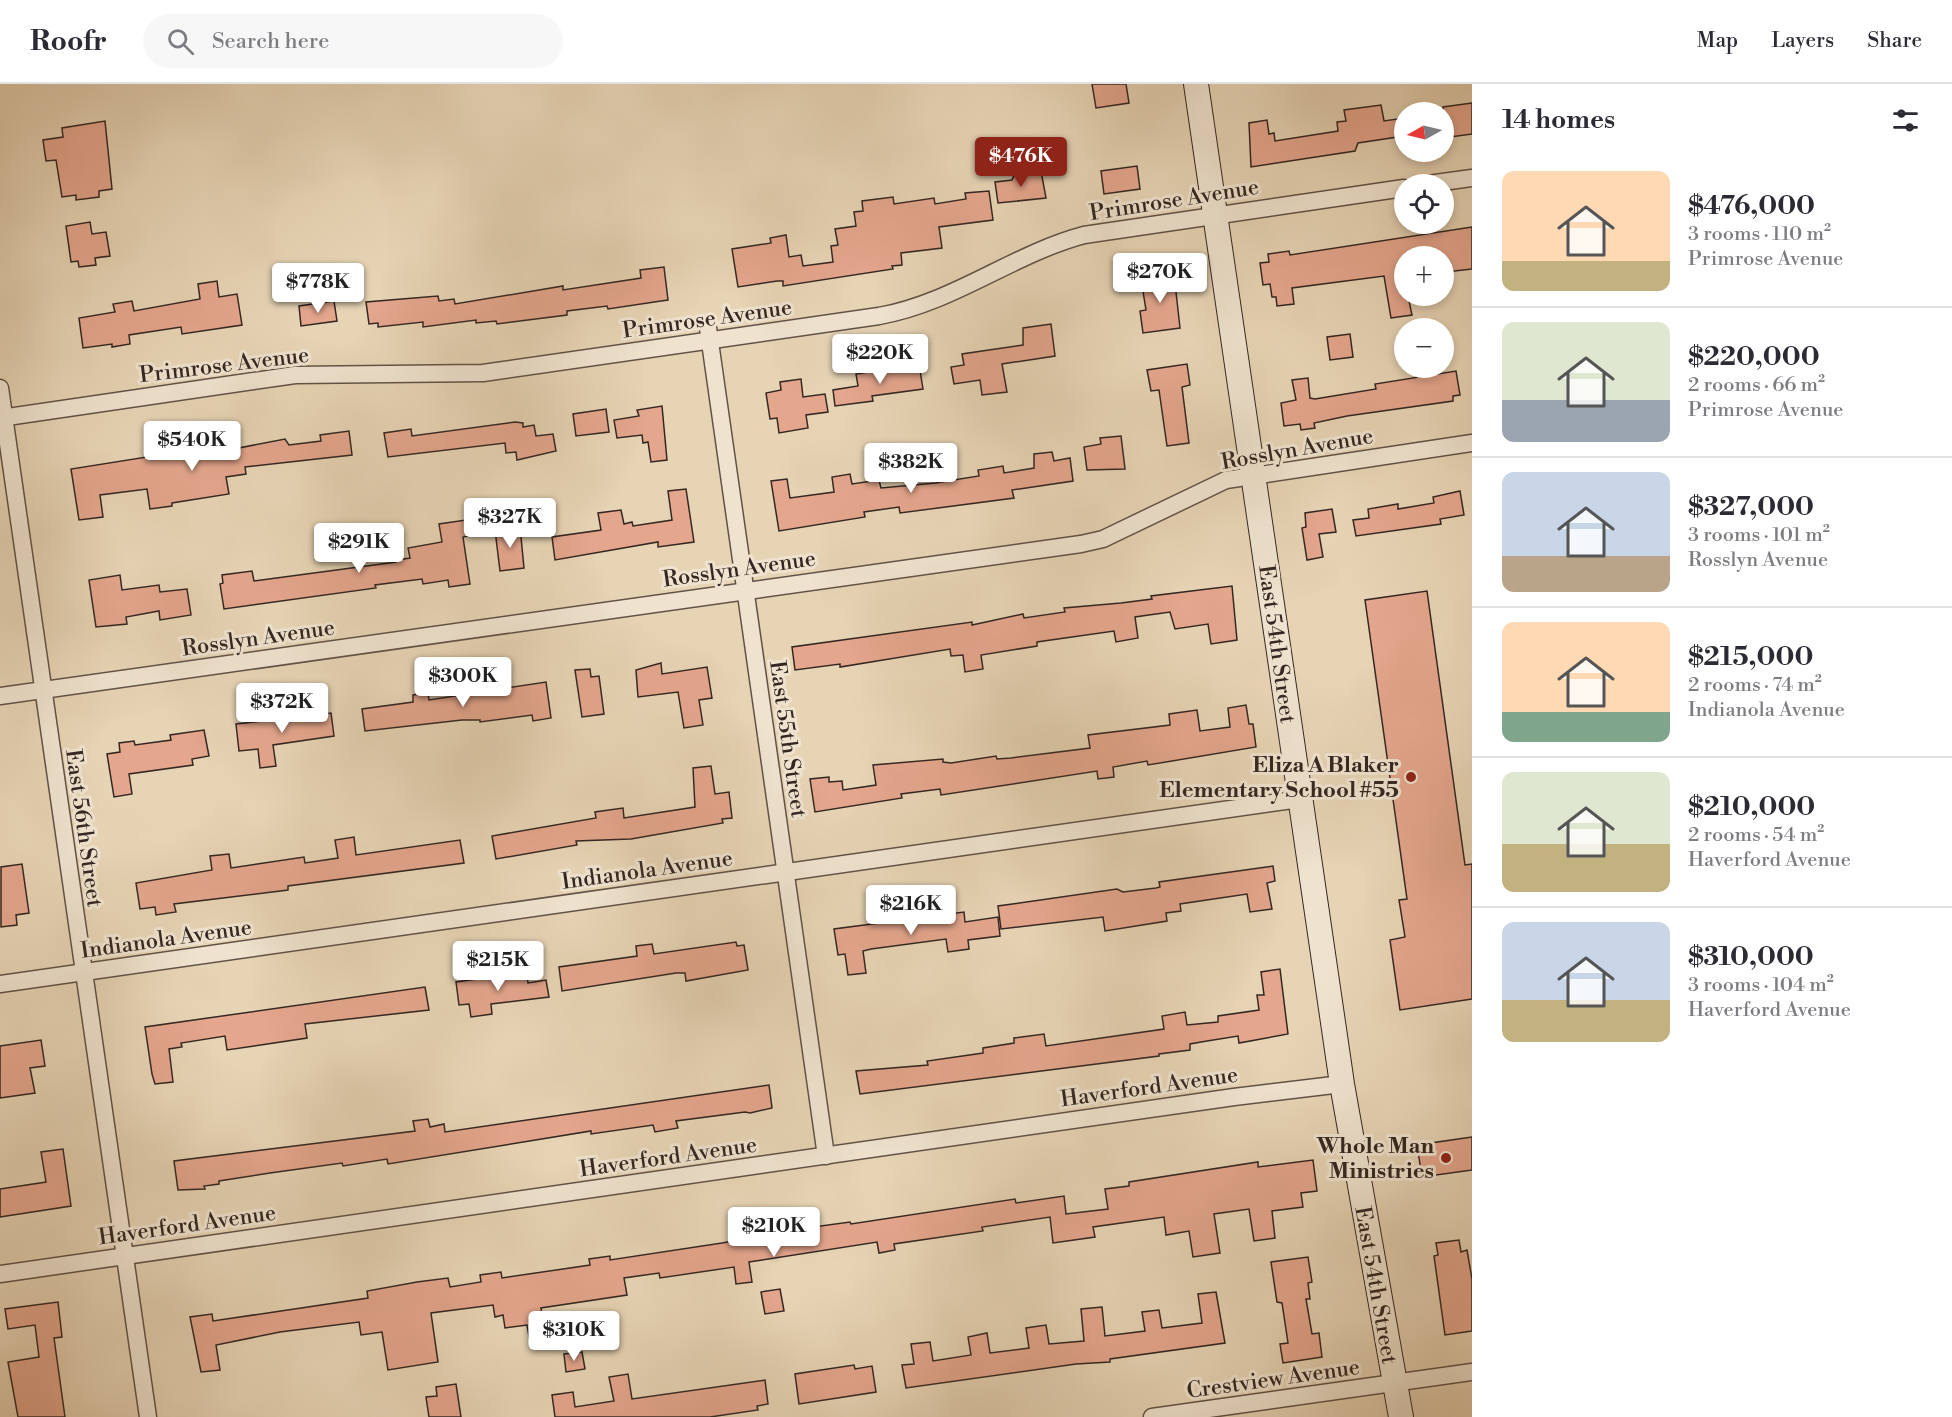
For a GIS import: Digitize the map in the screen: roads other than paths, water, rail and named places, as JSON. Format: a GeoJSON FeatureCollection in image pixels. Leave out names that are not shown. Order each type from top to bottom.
{"type":"FeatureCollection","features":[{"type":"Feature","properties":{"kind":"street","name":"East 54th Street"},"geometry":{"type":"LineString","coordinates":[[1196,84],[1342,1084],[1401,1417]]}},
{"type":"Feature","properties":{"kind":"street"},"geometry":{"type":"LineString","coordinates":[[1454,180],[1472,178]]}},
{"type":"Feature","properties":{"kind":"street","name":"Primrose Avenue"},"geometry":{"type":"LineString","coordinates":[[2,418],[295,375],[483,373],[709,334],[907,310],[935,302],[1076,238],[1394,189]]}},
{"type":"Feature","properties":{"kind":"street","name":"East 55th Street"},"geometry":{"type":"LineString","coordinates":[[709,334],[826,1156]]}},
{"type":"Feature","properties":{"kind":"street","name":"East 56th Street"},"geometry":{"type":"LineString","coordinates":[[0,388],[2,418],[148,1417]]}},
{"type":"Feature","properties":{"kind":"street","name":"Rosslyn Avenue"},"geometry":{"type":"LineString","coordinates":[[0,696],[1093,542],[1226,480],[1472,443]]}},
{"type":"Feature","properties":{"kind":"street","name":"Indianola Avenue"},"geometry":{"type":"LineString","coordinates":[[0,984],[1300,799]]}},
{"type":"Feature","properties":{"kind":"street","name":"Haverford Avenue"},"geometry":{"type":"LineString","coordinates":[[0,1274],[1234,1096],[1342,1084]]}},
{"type":"Feature","properties":{"kind":"street","name":"Crestview Avenue"},"geometry":{"type":"LineString","coordinates":[[1152,1417],[1472,1372]]}},
{"type":"Feature","properties":{"kind":"place","name":"Eliza A Blaker Elementary School #55"},"geometry":{"type":"Point","coordinates":[1411,777]}},
{"type":"Feature","properties":{"kind":"place","name":"Whole Man Ministries"},"geometry":{"type":"Point","coordinates":[1446,1158]}}]}
